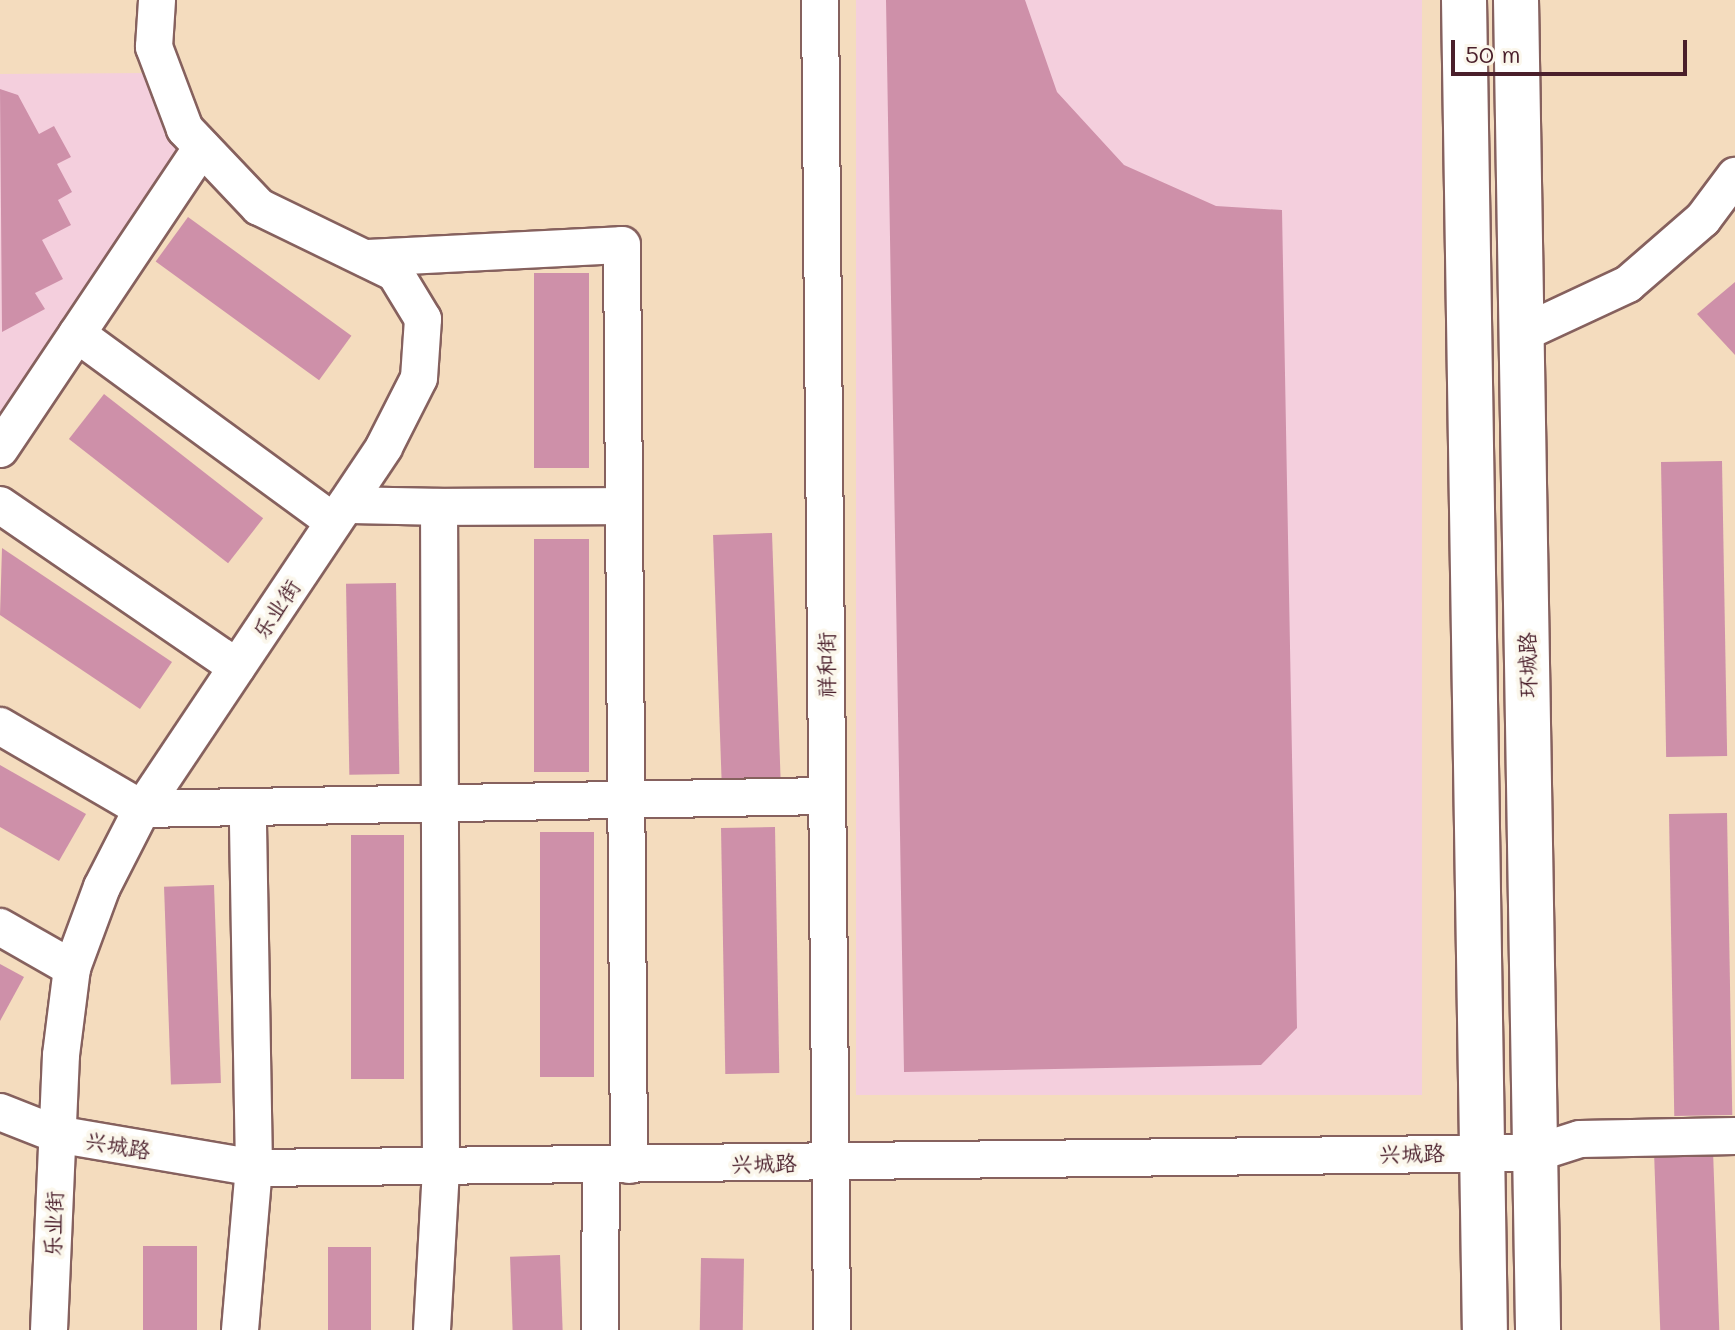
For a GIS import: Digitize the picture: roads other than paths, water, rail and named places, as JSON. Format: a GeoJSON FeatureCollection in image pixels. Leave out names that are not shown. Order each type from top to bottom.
{"type":"FeatureCollection","features":[{"type":"Feature","properties":{"kind":"main road"},"geometry":{"type":"LineString","coordinates":[[1464,0],[1485,1330]]}},
{"type":"Feature","properties":{"kind":"main road","name":"环城路"},"geometry":{"type":"LineString","coordinates":[[1516,0],[1538,1330]]}},
{"type":"Feature","properties":{"kind":"street","name":"乐业街"},"geometry":{"type":"LineString","coordinates":[[49,1330],[56,1134],[72,968],[142,809],[340,514],[419,378],[423,319],[395,273],[259,207],[185,129],[154,47],[157,0]]}},
{"type":"Feature","properties":{"kind":"street","name":"祥和街"},"geometry":{"type":"LineString","coordinates":[[820,0],[832,1330]]}},
{"type":"Feature","properties":{"kind":"street"},"geometry":{"type":"LineString","coordinates":[[0,449],[202,147]]}},
{"type":"Feature","properties":{"kind":"street"},"geometry":{"type":"LineString","coordinates":[[1521,334],[1628,284],[1703,219],[1735,176]]}},
{"type":"Feature","properties":{"kind":"street"},"geometry":{"type":"LineString","coordinates":[[364,258],[622,245],[626,799],[615,1166],[600,1330]]}},
{"type":"Feature","properties":{"kind":"street"},"geometry":{"type":"LineString","coordinates":[[77,334],[340,514],[439,507],[624,506]]}},
{"type":"Feature","properties":{"kind":"street"},"geometry":{"type":"LineString","coordinates":[[0,505],[237,667]]}},
{"type":"Feature","properties":{"kind":"street"},"geometry":{"type":"LineString","coordinates":[[432,1330],[441,1169],[439,507]]}},
{"type":"Feature","properties":{"kind":"street"},"geometry":{"type":"LineString","coordinates":[[0,726],[142,809],[827,796]]}},
{"type":"Feature","properties":{"kind":"street"},"geometry":{"type":"LineString","coordinates":[[240,1330],[254,1168],[248,807]]}},
{"type":"Feature","properties":{"kind":"street"},"geometry":{"type":"LineString","coordinates":[[0,927],[72,968]]}},
{"type":"Feature","properties":{"kind":"street","name":"兴城路"},"geometry":{"type":"LineString","coordinates":[[0,1112],[56,1134],[254,1168],[441,1169],[1536,1153],[1580,1139],[1735,1136]]}}]}
